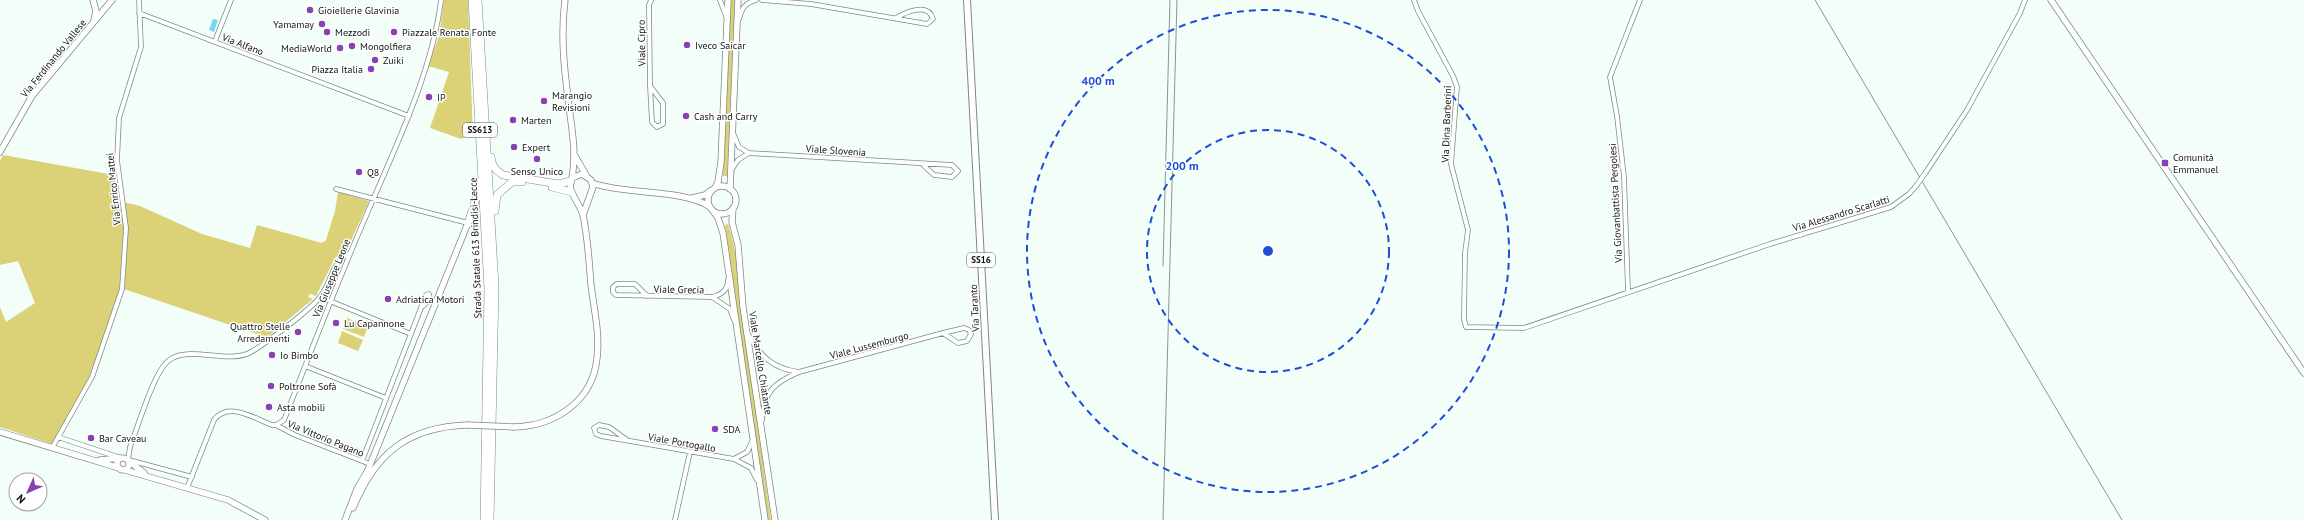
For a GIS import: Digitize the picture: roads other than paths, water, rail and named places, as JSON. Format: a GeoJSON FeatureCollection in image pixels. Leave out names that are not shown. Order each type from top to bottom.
{"type":"FeatureCollection","features":[{"type":"Feature","properties":{"kind":"highway","name":"Strada Statale 613 Brindisi-Lecce"},"geometry":{"type":"LineString","coordinates":[[472,0],[488,288],[484,520]]}},
{"type":"Feature","properties":{"kind":"highway","name":"Strada Statale 613 Brindisi-Lecce"},"geometry":{"type":"LineString","coordinates":[[478,0],[495,287],[490,520]]}},
{"type":"Feature","properties":{"kind":"highway"},"geometry":{"type":"LineString","coordinates":[[485,100],[489,113],[492,164],[497,171],[513,177],[558,184],[571,180]]}},
{"type":"Feature","properties":{"kind":"highway"},"geometry":{"type":"LineString","coordinates":[[468,223],[479,190],[477,135],[480,128]]}},
{"type":"Feature","properties":{"kind":"highway"},"geometry":{"type":"LineString","coordinates":[[493,255],[496,241],[495,204],[497,195],[503,189],[512,182],[524,182],[572,193]]}},
{"type":"Feature","properties":{"kind":"main road","name":"Via Taranto"},"geometry":{"type":"LineString","coordinates":[[967,0],[995,520]]}},
{"type":"Feature","properties":{"kind":"street"},"geometry":{"type":"LineString","coordinates":[[94,0],[102,6],[107,6]]}},
{"type":"Feature","properties":{"kind":"street"},"geometry":{"type":"LineString","coordinates":[[92,24],[96,11],[94,0]]}},
{"type":"Feature","properties":{"kind":"street"},"geometry":{"type":"LineString","coordinates":[[104,0],[107,6]]}},
{"type":"Feature","properties":{"kind":"street","name":"Via Ferdinando Vallese"},"geometry":{"type":"LineString","coordinates":[[0,152],[32,96],[112,0]]}},
{"type":"Feature","properties":{"kind":"street","name":"Via Enrico Mattei"},"geometry":{"type":"LineString","coordinates":[[52,448],[92,377],[122,288],[126,228],[117,160],[119,118],[141,47],[139,0]]}},
{"type":"Feature","properties":{"kind":"street"},"geometry":{"type":"LineString","coordinates":[[215,41],[231,0]]}},
{"type":"Feature","properties":{"kind":"street","name":"Via Giuseppe Leone"},"geometry":{"type":"LineString","coordinates":[[276,425],[284,420],[350,253],[409,116],[434,38],[441,0]]}},
{"type":"Feature","properties":{"kind":"street"},"geometry":{"type":"LineString","coordinates":[[349,520],[369,476],[396,447],[416,434],[438,428],[467,426],[514,427],[537,425],[558,416],[569,409],[585,391],[595,370],[598,335],[583,215],[572,193],[571,180],[575,156],[563,55],[562,30],[565,0]]}},
{"type":"Feature","properties":{"kind":"street","name":"Viale Cipro"},"geometry":{"type":"LineString","coordinates":[[650,86],[662,104],[663,124],[657,127],[652,122],[650,86],[649,5],[651,0]]}},
{"type":"Feature","properties":{"kind":"street"},"geometry":{"type":"LineString","coordinates":[[720,0],[727,20]]}},
{"type":"Feature","properties":{"kind":"street","name":"Viale Marcello Chiatante"},"geometry":{"type":"LineString","coordinates":[[728,0],[721,162],[718,182],[708,199],[711,209],[721,224],[765,520]]}},
{"type":"Feature","properties":{"kind":"street","name":"Viale Marcello Chiatante"},"geometry":{"type":"LineString","coordinates":[[738,0],[730,171],[730,189],[736,200],[733,208],[732,222],[738,245],[747,333],[775,520]]}},
{"type":"Feature","properties":{"kind":"street"},"geometry":{"type":"LineString","coordinates":[[737,25],[744,7],[748,2],[756,0]]}},
{"type":"Feature","properties":{"kind":"street"},"geometry":{"type":"LineString","coordinates":[[762,0],[811,4],[927,24],[933,19],[932,15],[927,12],[912,9],[896,18]]}},
{"type":"Feature","properties":{"kind":"street","name":"Via Dina Barberini"},"geometry":{"type":"LineString","coordinates":[[1414,0],[1418,11],[1453,76],[1457,87],[1451,164],[1468,230],[1465,254],[1464,320],[1466,327],[1524,328],[1628,291]]}},
{"type":"Feature","properties":{"kind":"street","name":"Via Giovanbattista Pergolesi"},"geometry":{"type":"LineString","coordinates":[[1628,291],[1624,177],[1617,116],[1610,77],[1640,0]]}},
{"type":"Feature","properties":{"kind":"street","name":"Via Alessandro Scarlatti"},"geometry":{"type":"LineString","coordinates":[[1628,291],[1730,259],[1770,244],[1891,207],[1909,194],[1926,172],[1967,110],[2020,13],[2025,0]]}},
{"type":"Feature","properties":{"kind":"street"},"geometry":{"type":"LineString","coordinates":[[2051,0],[2304,373]]}},
{"type":"Feature","properties":{"kind":"street","name":"Via Alfano"},"geometry":{"type":"LineString","coordinates":[[139,12],[409,116]]}},
{"type":"Feature","properties":{"kind":"street"},"geometry":{"type":"LineString","coordinates":[[730,171],[738,160],[749,153],[739,147],[732,129]]}},
{"type":"Feature","properties":{"kind":"street","name":"Viale Slovenia"},"geometry":{"type":"LineString","coordinates":[[749,153],[952,165],[958,171],[952,177],[934,175],[922,164]]}},
{"type":"Feature","properties":{"kind":"street"},"geometry":{"type":"LineString","coordinates":[[575,156],[592,183],[607,188],[688,198],[705,195],[722,186],[730,189]]}},
{"type":"Feature","properties":{"kind":"street"},"geometry":{"type":"LineString","coordinates":[[571,180],[578,174],[586,175]]}},
{"type":"Feature","properties":{"kind":"street"},"geometry":{"type":"LineString","coordinates":[[583,215],[591,192],[592,183]]}},
{"type":"Feature","properties":{"kind":"street"},"geometry":{"type":"LineString","coordinates":[[572,193],[584,197],[591,192],[607,188]]}},
{"type":"Feature","properties":{"kind":"street"},"geometry":{"type":"LineString","coordinates":[[336,189],[468,223],[370,464],[357,489],[345,520]]}},
{"type":"Feature","properties":{"kind":"street"},"geometry":{"type":"LineString","coordinates":[[688,198],[721,214],[733,208]]}},
{"type":"Feature","properties":{"kind":"street"},"geometry":{"type":"LineString","coordinates":[[119,468],[117,463],[125,459],[158,375],[168,361],[182,355],[235,356],[250,352],[320,297],[338,261],[350,253]]}},
{"type":"Feature","properties":{"kind":"street","name":"Viale Grecia"},"geometry":{"type":"LineString","coordinates":[[647,296],[635,284],[617,284],[613,287],[613,292],[616,295],[647,296],[712,297],[718,296],[726,289],[728,283],[727,258]]}},
{"type":"Feature","properties":{"kind":"street"},"geometry":{"type":"LineString","coordinates":[[320,297],[411,334]]}},
{"type":"Feature","properties":{"kind":"street","name":"Viale Grecia"},"geometry":{"type":"LineString","coordinates":[[712,297],[730,309],[737,325]]}},
{"type":"Feature","properties":{"kind":"street"},"geometry":{"type":"LineString","coordinates":[[362,461],[423,306]]}},
{"type":"Feature","properties":{"kind":"street","name":"Viale Lussemburgo"},"geometry":{"type":"LineString","coordinates":[[762,426],[763,406],[774,386],[781,380],[799,372],[943,333],[964,328],[969,330],[971,334],[967,341],[958,343],[943,333]]}},
{"type":"Feature","properties":{"kind":"street"},"geometry":{"type":"LineString","coordinates":[[747,333],[758,351],[771,364],[799,372]]}},
{"type":"Feature","properties":{"kind":"street"},"geometry":{"type":"LineString","coordinates":[[305,366],[386,398]]}},
{"type":"Feature","properties":{"kind":"street"},"geometry":{"type":"LineString","coordinates":[[187,488],[214,420],[220,413],[233,410],[272,425],[276,425]]}},
{"type":"Feature","properties":{"kind":"street","name":"Via Vittorio Pagano"},"geometry":{"type":"LineString","coordinates":[[276,425],[295,435],[370,464]]}},
{"type":"Feature","properties":{"kind":"street","name":"Viale Portogallo"},"geometry":{"type":"LineString","coordinates":[[627,440],[609,427],[599,425],[594,428],[596,434],[600,436],[734,459],[751,468],[760,487]]}},
{"type":"Feature","properties":{"kind":"street"},"geometry":{"type":"LineString","coordinates":[[0,432],[228,500],[265,520]]}},
{"type":"Feature","properties":{"kind":"street"},"geometry":{"type":"LineString","coordinates":[[58,437],[125,459],[192,477]]}},
{"type":"Feature","properties":{"kind":"street"},"geometry":{"type":"LineString","coordinates":[[734,459],[747,452],[753,439]]}},
{"type":"Feature","properties":{"kind":"street"},"geometry":{"type":"LineString","coordinates":[[675,520],[690,452]]}},
{"type":"Feature","properties":{"kind":"street"},"geometry":{"type":"LineString","coordinates":[[125,459],[129,467],[125,470]]}},
{"type":"Feature","properties":{"kind":"street"},"geometry":{"type":"LineString","coordinates":[[92,460],[125,459],[153,478]]}},
{"type":"Feature","properties":{"kind":"water"},"geometry":{"type":"Polygon","coordinates":[[[213,19],[218,20],[214,32],[209,30],[213,19]]]}},
{"type":"Feature","properties":{"kind":"railway"},"geometry":{"type":"LineString","coordinates":[[1163,266],[1170,0]]}},
{"type":"Feature","properties":{"kind":"railway"},"geometry":{"type":"LineString","coordinates":[[1163,520],[1177,0]]}},
{"type":"Feature","properties":{"kind":"railway"},"geometry":{"type":"LineString","coordinates":[[1815,0],[2122,520]]}},
{"type":"Feature","properties":{"kind":"place","name":"Gioiellerie Glavinia"},"geometry":{"type":"Point","coordinates":[310,10]}},
{"type":"Feature","properties":{"kind":"place","name":"Yamamay"},"geometry":{"type":"Point","coordinates":[322,24]}},
{"type":"Feature","properties":{"kind":"place","name":"Mezzodì"},"geometry":{"type":"Point","coordinates":[327,32]}},
{"type":"Feature","properties":{"kind":"place","name":"Piazzale Renata Fonte"},"geometry":{"type":"Point","coordinates":[394,32]}},
{"type":"Feature","properties":{"kind":"place","name":"Iveco Saicar"},"geometry":{"type":"Point","coordinates":[687,45]}},
{"type":"Feature","properties":{"kind":"place","name":"Mongolfiera"},"geometry":{"type":"Point","coordinates":[352,46]}},
{"type":"Feature","properties":{"kind":"place","name":"MediaWorld"},"geometry":{"type":"Point","coordinates":[340,48]}},
{"type":"Feature","properties":{"kind":"place","name":"Zuiki"},"geometry":{"type":"Point","coordinates":[375,60]}},
{"type":"Feature","properties":{"kind":"place","name":"Piazza Italia"},"geometry":{"type":"Point","coordinates":[371,69]}},
{"type":"Feature","properties":{"kind":"place","name":"IP"},"geometry":{"type":"Point","coordinates":[429,97]}},
{"type":"Feature","properties":{"kind":"place","name":"Marangio Revisioni"},"geometry":{"type":"Point","coordinates":[544,101]}},
{"type":"Feature","properties":{"kind":"place","name":"Cash and Carry"},"geometry":{"type":"Point","coordinates":[686,116]}},
{"type":"Feature","properties":{"kind":"place","name":"Marten"},"geometry":{"type":"Point","coordinates":[513,120]}},
{"type":"Feature","properties":{"kind":"place","name":"Expert"},"geometry":{"type":"Point","coordinates":[514,147]}},
{"type":"Feature","properties":{"kind":"place","name":"Senso Unico"},"geometry":{"type":"Point","coordinates":[537,159]}},
{"type":"Feature","properties":{"kind":"place","name":"Comunità Emmanuel"},"geometry":{"type":"Point","coordinates":[2165,163]}},
{"type":"Feature","properties":{"kind":"place","name":"Q8"},"geometry":{"type":"Point","coordinates":[359,172]}},
{"type":"Feature","properties":{"kind":"place","name":"Adriatica Motori"},"geometry":{"type":"Point","coordinates":[388,299]}},
{"type":"Feature","properties":{"kind":"place","name":"Lu Capannone"},"geometry":{"type":"Point","coordinates":[336,323]}},
{"type":"Feature","properties":{"kind":"place","name":"Quattro Stelle Arredamenti"},"geometry":{"type":"Point","coordinates":[298,332]}},
{"type":"Feature","properties":{"kind":"place","name":"Io Bimbo"},"geometry":{"type":"Point","coordinates":[272,355]}},
{"type":"Feature","properties":{"kind":"place","name":"Poltrone Sofà"},"geometry":{"type":"Point","coordinates":[271,386]}},
{"type":"Feature","properties":{"kind":"place","name":"Asta mobili"},"geometry":{"type":"Point","coordinates":[269,407]}},
{"type":"Feature","properties":{"kind":"place","name":"SDA"},"geometry":{"type":"Point","coordinates":[715,429]}},
{"type":"Feature","properties":{"kind":"place","name":"Bar Caveau"},"geometry":{"type":"Point","coordinates":[91,438]}}]}
